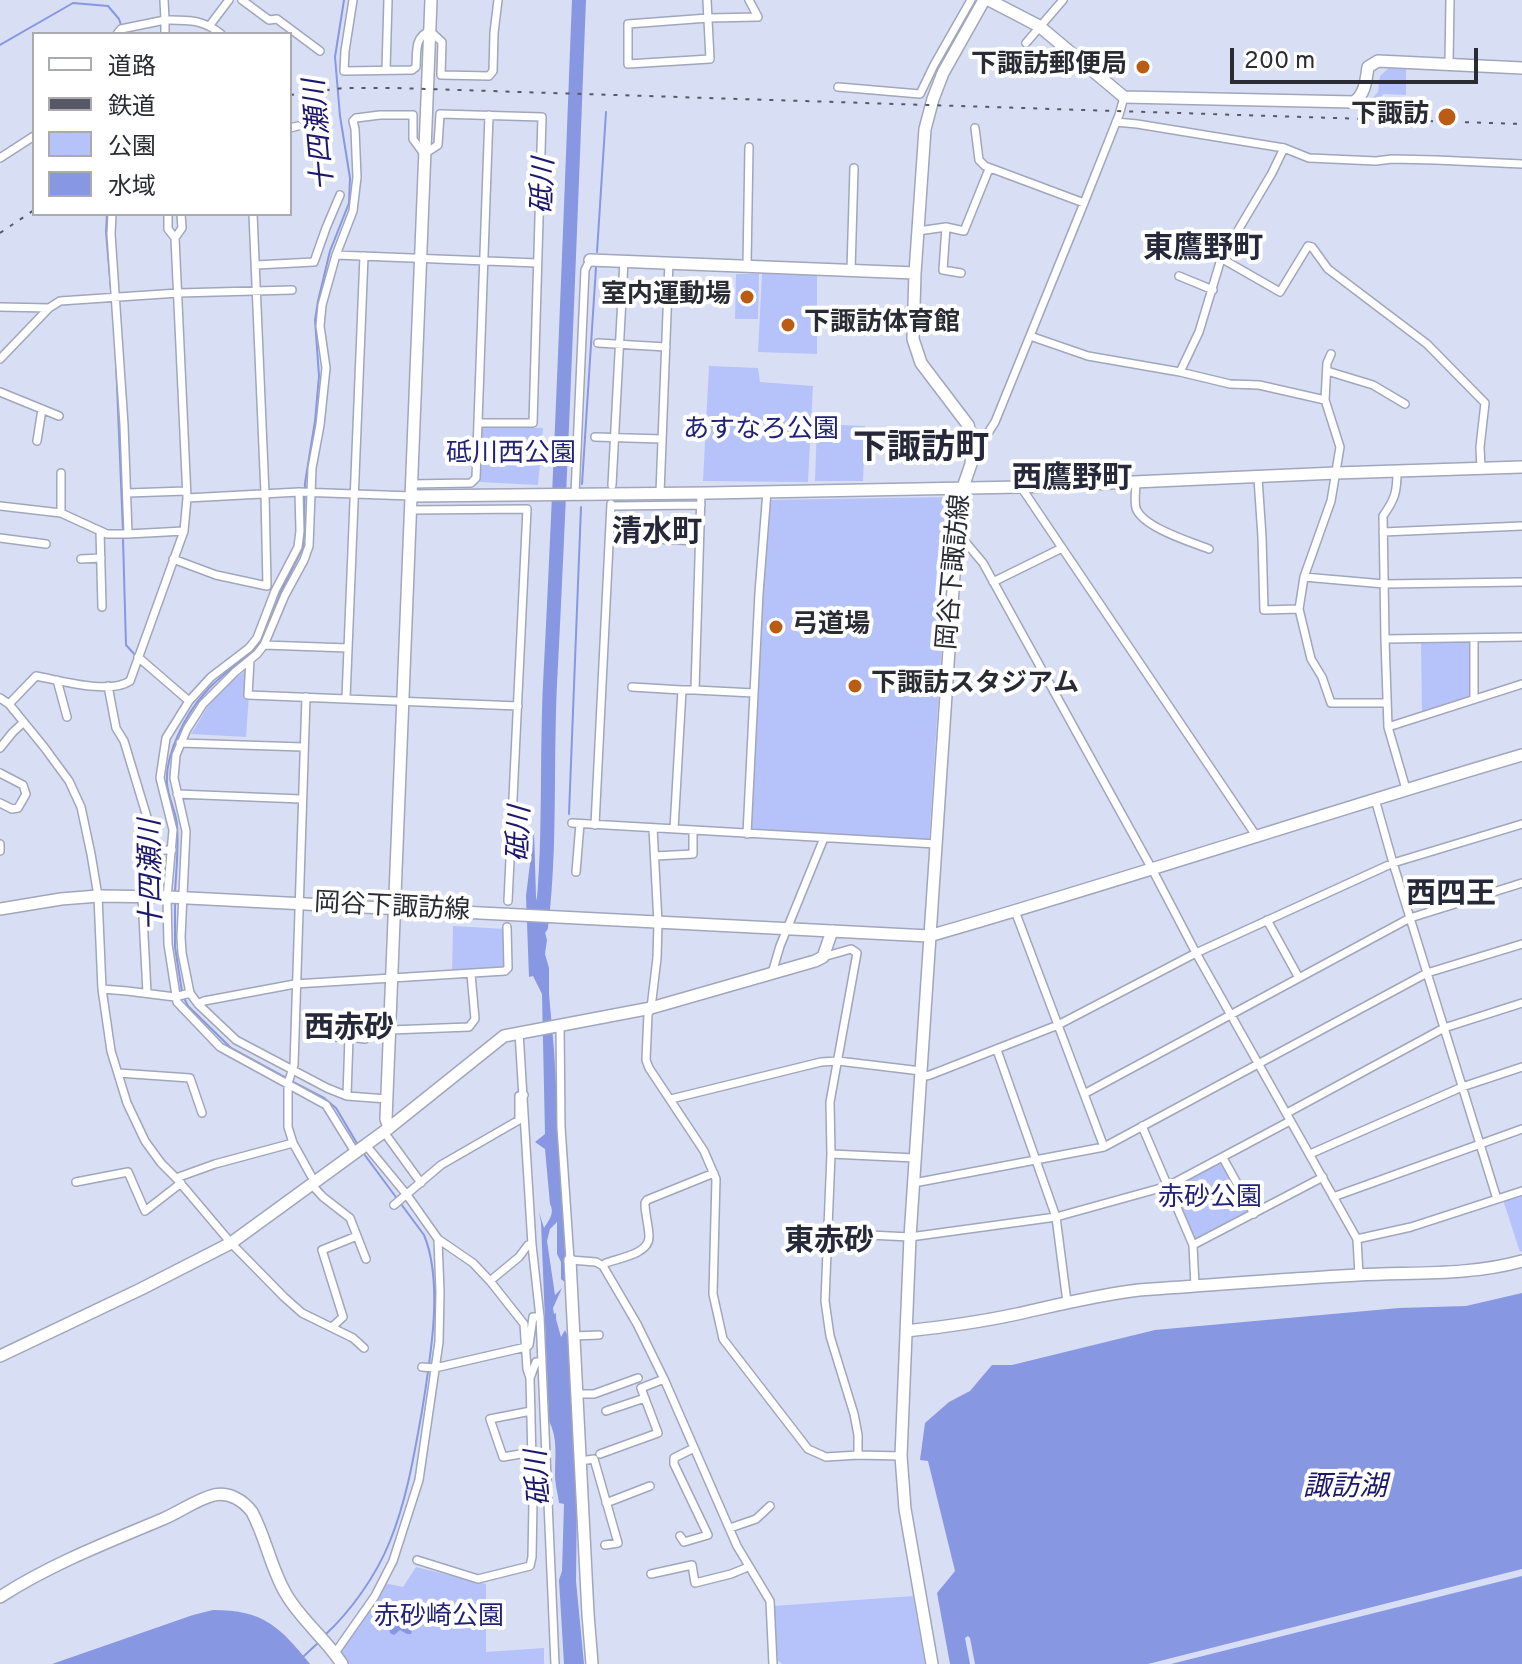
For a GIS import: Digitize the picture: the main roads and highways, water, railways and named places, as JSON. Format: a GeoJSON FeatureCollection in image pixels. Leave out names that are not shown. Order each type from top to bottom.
{"type":"FeatureCollection","features":[{"type":"Feature","properties":{"kind":"water"},"geometry":{"type":"Polygon","coordinates":[[[534,831],[536,897],[547,940],[545,954],[549,968],[567,1284],[561,1279],[557,1222],[550,1229],[547,1241],[555,1295],[562,1288],[553,1308],[554,1314],[561,1337],[565,1330],[568,1336],[577,1496],[576,1581],[584,1664],[564,1664],[559,1580],[562,1571],[564,1504],[559,1503],[555,1441],[549,1421],[539,1212],[544,1228],[552,1210],[545,1149],[535,1142],[545,1134],[542,994],[533,976],[529,977],[526,896],[534,831]]]}},
{"type":"Feature","properties":{"kind":"water","name":"諏訪湖"},"geometry":{"type":"Polygon","coordinates":[[[1522,1293],[1522,1664],[975,1664],[968,1636],[965,1638],[970,1664],[950,1664],[937,1593],[955,1571],[928,1461],[920,1460],[925,1423],[949,1402],[970,1391],[992,1365],[1012,1365],[1155,1330],[1399,1308],[1466,1306],[1522,1293]]]}},
{"type":"Feature","properties":{"kind":"water"},"geometry":{"type":"Polygon","coordinates":[[[401,1605],[419,1610],[420,1616],[411,1634],[400,1630],[394,1635],[390,1633],[389,1626],[391,1613],[401,1605]]]}},
{"type":"Feature","properties":{"kind":"water"},"geometry":{"type":"Polygon","coordinates":[[[213,1610],[245,1613],[269,1623],[310,1664],[52,1664],[193,1615],[213,1610]]]}},
{"type":"Feature","properties":{"kind":"waterway","name":"十四瀬川"},"geometry":{"type":"LineString","coordinates":[[265,634],[282,589],[303,547],[305,483],[319,376],[315,320],[330,251],[349,203],[350,178],[335,57],[344,0]]}},
{"type":"Feature","properties":{"kind":"waterway","name":"砥川"},"geometry":{"type":"LineString","coordinates":[[541,927],[546,867],[550,684],[579,0]]}},
{"type":"Feature","properties":{"kind":"waterway"},"geometry":{"type":"LineString","coordinates":[[0,45],[73,3],[108,6],[121,25]]}},
{"type":"Feature","properties":{"kind":"waterway"},"geometry":{"type":"LineString","coordinates":[[597,252],[606,112]]}},
{"type":"Feature","properties":{"kind":"waterway"},"geometry":{"type":"LineString","coordinates":[[107,216],[123,532]]}},
{"type":"Feature","properties":{"kind":"waterway"},"geometry":{"type":"LineString","coordinates":[[582,484],[596,267]]}},
{"type":"Feature","properties":{"kind":"waterway"},"geometry":{"type":"LineString","coordinates":[[569,814],[581,507]]}},
{"type":"Feature","properties":{"kind":"waterway"},"geometry":{"type":"LineString","coordinates":[[123,539],[126,645],[136,656]]}},
{"type":"Feature","properties":{"kind":"waterway","name":"十四瀬川"},"geometry":{"type":"LineString","coordinates":[[175,893],[177,825],[167,783],[173,748],[183,724],[204,694],[263,640]]}},
{"type":"Feature","properties":{"kind":"waterway","name":"十四瀬川"},"geometry":{"type":"LineString","coordinates":[[175,903],[175,947],[182,992]]}},
{"type":"Feature","properties":{"kind":"waterway","name":"十四瀬川"},"geometry":{"type":"LineString","coordinates":[[184,998],[188,1006],[231,1048],[288,1079]]}},
{"type":"Feature","properties":{"kind":"waterway","name":"十四瀬川"},"geometry":{"type":"LineString","coordinates":[[293,1082],[336,1108],[358,1145]]}},
{"type":"Feature","properties":{"kind":"waterway","name":"十四瀬川"},"geometry":{"type":"LineString","coordinates":[[324,1636],[370,1580],[396,1525],[416,1444],[434,1322],[433,1276],[424,1235],[364,1154]]}},
{"type":"Feature","properties":{"kind":"waterway","name":"十四瀬川"},"geometry":{"type":"LineString","coordinates":[[304,1656],[320,1641]]}},
{"type":"Feature","properties":{"kind":"railway"},"geometry":{"type":"LineString","coordinates":[[292,95],[344,88],[396,88],[1522,124]]}},
{"type":"Feature","properties":{"kind":"railway"},"geometry":{"type":"LineString","coordinates":[[0,233],[32,211]]}},
{"type":"Feature","properties":{"kind":"place","name":"下諏訪郵便局"},"geometry":{"type":"Point","coordinates":[1143,67]}},
{"type":"Feature","properties":{"kind":"place","name":"下諏訪"},"geometry":{"type":"Point","coordinates":[1447,117]}},
{"type":"Feature","properties":{"kind":"place","name":"室内運動場"},"geometry":{"type":"Point","coordinates":[747,297]}},
{"type":"Feature","properties":{"kind":"place","name":"下諏訪体育館"},"geometry":{"type":"Point","coordinates":[788,325]}},
{"type":"Feature","properties":{"kind":"place","name":"弓道場"},"geometry":{"type":"Point","coordinates":[776,627]}},
{"type":"Feature","properties":{"kind":"place","name":"下諏訪スタジアム"},"geometry":{"type":"Point","coordinates":[855,686]}},
{"type":"Feature","properties":{"kind":"district","name":"東鷹野町"},"geometry":{"type":"Point","coordinates":[1203,251]}},
{"type":"Feature","properties":{"kind":"district","name":"下諏訪町"},"geometry":{"type":"Point","coordinates":[921,451]}},
{"type":"Feature","properties":{"kind":"district","name":"西鷹野町"},"geometry":{"type":"Point","coordinates":[1072,481]}},
{"type":"Feature","properties":{"kind":"district","name":"清水町"},"geometry":{"type":"Point","coordinates":[657,535]}},
{"type":"Feature","properties":{"kind":"district","name":"西四王"},"geometry":{"type":"Point","coordinates":[1451,897]}},
{"type":"Feature","properties":{"kind":"district","name":"西赤砂"},"geometry":{"type":"Point","coordinates":[349,1031]}},
{"type":"Feature","properties":{"kind":"district","name":"東赤砂"},"geometry":{"type":"Point","coordinates":[829,1244]}},
{"type":"Feature","properties":{"kind":"park label","name":"あすなろ公園"},"geometry":{"type":"Point","coordinates":[761,432]}},
{"type":"Feature","properties":{"kind":"park label","name":"砥川西公園"},"geometry":{"type":"Point","coordinates":[511,456]}},
{"type":"Feature","properties":{"kind":"park label","name":"赤砂公園"},"geometry":{"type":"Point","coordinates":[1210,1200]}},
{"type":"Feature","properties":{"kind":"park label","name":"赤砂崎公園"},"geometry":{"type":"Point","coordinates":[439,1619]}}]}
